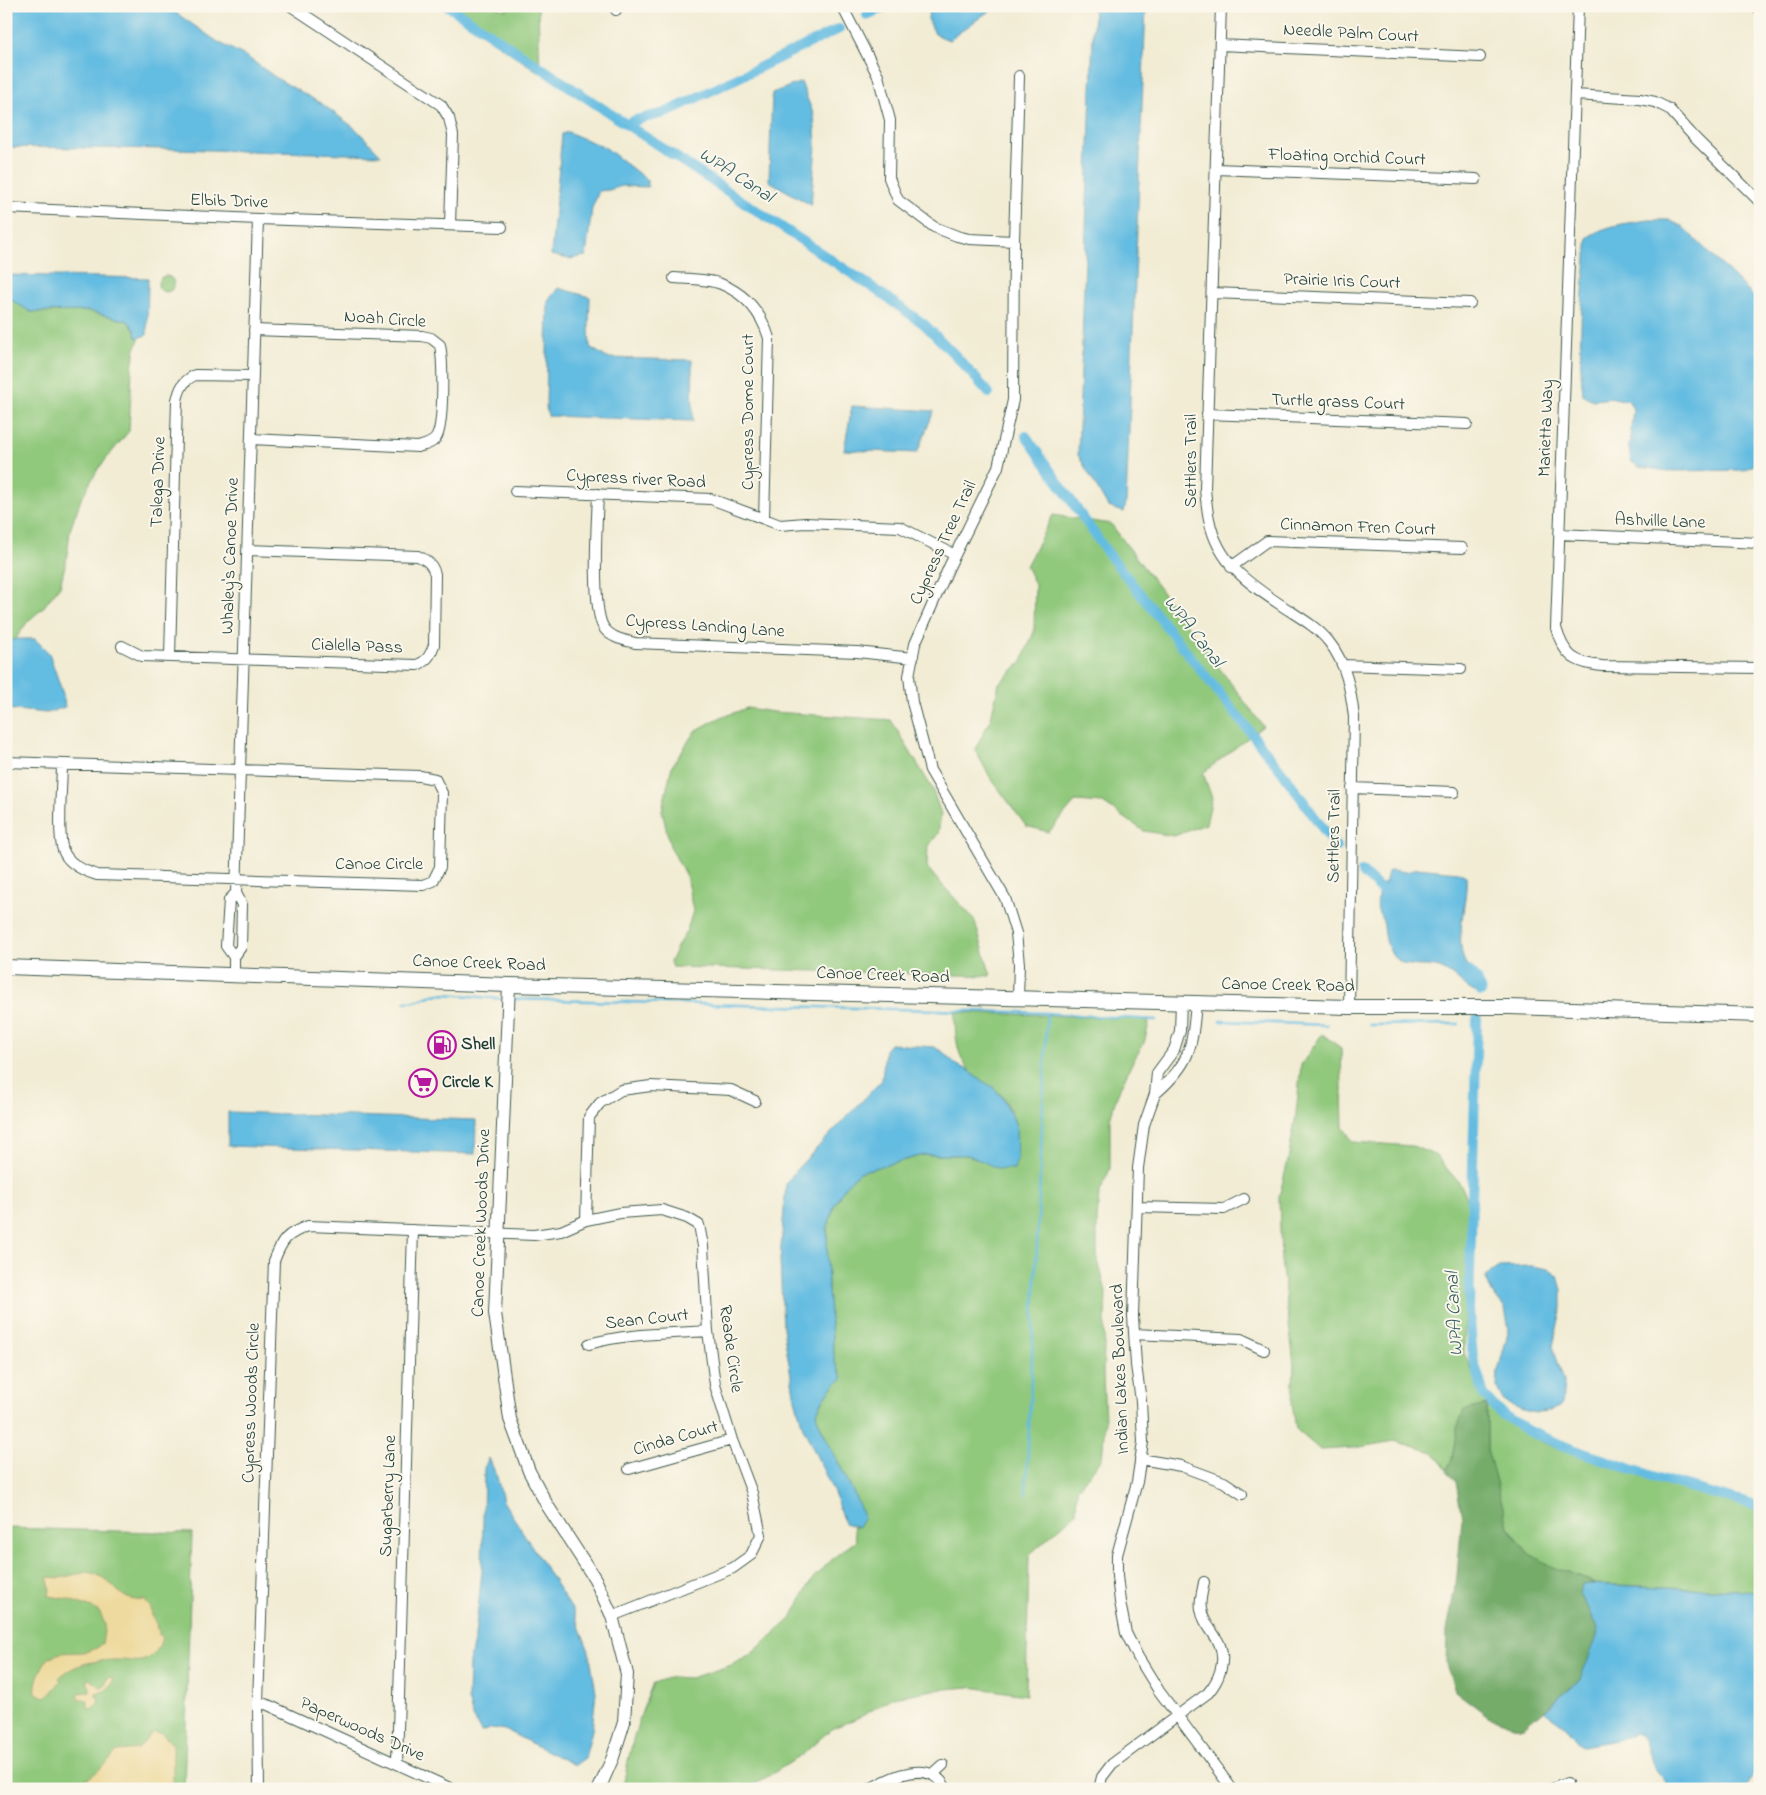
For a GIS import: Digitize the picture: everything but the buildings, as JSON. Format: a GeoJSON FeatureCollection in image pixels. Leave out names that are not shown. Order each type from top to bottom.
{"type":"FeatureCollection","features":[{"type":"Feature","properties":{"kind":"main road","name":"Canoe Creek Road"},"geometry":{"type":"LineString","coordinates":[[6,967],[509,985],[1349,1007],[1509,1007],[1760,1015]]}},
{"type":"Feature","properties":{"kind":"street"},"geometry":{"type":"LineString","coordinates":[[291,6],[441,106],[450,118],[453,135],[450,224]]}},
{"type":"Feature","properties":{"kind":"street"},"geometry":{"type":"LineString","coordinates":[[842,6],[878,76],[890,120],[889,178],[898,200],[934,226],[958,236],[969,239],[1014,241]]}},
{"type":"Feature","properties":{"kind":"street","name":"Settlers Trail"},"geometry":{"type":"LineString","coordinates":[[1221,6],[1205,489],[1209,521],[1219,548],[1232,567],[1252,586],[1310,624],[1329,641],[1342,665],[1350,686],[1354,717],[1349,1007]]}},
{"type":"Feature","properties":{"kind":"street","name":"Marietta Way"},"geometry":{"type":"LineString","coordinates":[[1578,6],[1556,628],[1561,646],[1569,655],[1585,664],[1602,666],[1760,668]]}},
{"type":"Feature","properties":{"kind":"street"},"geometry":{"type":"LineString","coordinates":[[1754,6],[1760,9]]}},
{"type":"Feature","properties":{"kind":"street","name":"Needle Palm Court"},"geometry":{"type":"LineString","coordinates":[[1220,45],[1480,57]]}},
{"type":"Feature","properties":{"kind":"street","name":"Cypress Tree Trail"},"geometry":{"type":"LineString","coordinates":[[1018,998],[1019,964],[1016,933],[1006,898],[930,770],[912,702],[909,676],[915,644],[998,466],[1013,400],[1014,241],[1019,76]]}},
{"type":"Feature","properties":{"kind":"street"},"geometry":{"type":"LineString","coordinates":[[1575,95],[1640,99],[1655,102],[1668,109],[1760,202]]}},
{"type":"Feature","properties":{"kind":"street","name":"Floating Orchid Court"},"geometry":{"type":"LineString","coordinates":[[1216,168],[1476,179]]}},
{"type":"Feature","properties":{"kind":"street","name":"Elbib Drive"},"geometry":{"type":"LineString","coordinates":[[6,208],[502,227]]}},
{"type":"Feature","properties":{"kind":"street","name":"Whaley's Canoe Drive"},"geometry":{"type":"LineString","coordinates":[[234,974],[234,957],[226,946],[229,900],[236,894],[237,879],[258,219]]}},
{"type":"Feature","properties":{"kind":"street","name":"Cypress Dome Court"},"geometry":{"type":"LineString","coordinates":[[674,278],[720,283],[753,305],[764,322],[769,338],[764,519]]}},
{"type":"Feature","properties":{"kind":"street","name":"Prairie Iris Court"},"geometry":{"type":"LineString","coordinates":[[1212,294],[1470,303]]}},
{"type":"Feature","properties":{"kind":"street","name":"Noah Circle"},"geometry":{"type":"LineString","coordinates":[[251,439],[418,447],[428,444],[437,437],[440,425],[442,356],[440,345],[430,338],[254,330]]}},
{"type":"Feature","properties":{"kind":"street","name":"Talega Drive"},"geometry":{"type":"LineString","coordinates":[[170,656],[177,400],[180,387],[195,375],[253,376]]}},
{"type":"Feature","properties":{"kind":"street","name":"Turtle grass Court"},"geometry":{"type":"LineString","coordinates":[[1207,414],[1467,424]]}},
{"type":"Feature","properties":{"kind":"street","name":"Cypress river Road"},"geometry":{"type":"LineString","coordinates":[[515,491],[711,499],[780,525],[806,523],[900,528],[955,555]]}},
{"type":"Feature","properties":{"kind":"street","name":"Cypress Landing Lane"},"geometry":{"type":"LineString","coordinates":[[598,494],[596,591],[599,616],[604,628],[615,638],[635,643],[856,652],[913,658]]}},
{"type":"Feature","properties":{"kind":"street","name":"Ashville Lane"},"geometry":{"type":"LineString","coordinates":[[1559,534],[1760,543]]}},
{"type":"Feature","properties":{"kind":"street","name":"Cinnamon Fren Court"},"geometry":{"type":"LineString","coordinates":[[1232,567],[1268,541],[1280,540],[1462,548]]}},
{"type":"Feature","properties":{"kind":"street","name":"Cialella Pass"},"geometry":{"type":"LineString","coordinates":[[122,646],[142,656],[417,665],[424,662],[430,656],[434,645],[435,574],[432,565],[426,560],[418,556],[247,550]]}},
{"type":"Feature","properties":{"kind":"street"},"geometry":{"type":"LineString","coordinates":[[1342,665],[1461,669]]}},
{"type":"Feature","properties":{"kind":"street","name":"Canoe Circle"},"geometry":{"type":"LineString","coordinates":[[6,762],[420,776],[435,779],[442,793],[440,867],[433,881],[423,885],[97,875],[84,871],[63,852],[61,839],[62,764]]}},
{"type":"Feature","properties":{"kind":"street"},"geometry":{"type":"LineString","coordinates":[[1352,788],[1454,792]]}},
{"type":"Feature","properties":{"kind":"street","name":"Canoe Creek Woods Drive"},"geometry":{"type":"LineString","coordinates":[[509,985],[495,1313],[510,1419],[529,1471],[547,1506],[595,1579],[612,1616],[627,1674],[624,1722],[613,1757],[599,1789]]}},
{"type":"Feature","properties":{"kind":"street","name":"Indian Lakes Boulevard"},"geometry":{"type":"LineString","coordinates":[[1181,1002],[1180,1031],[1174,1050],[1157,1073],[1155,1094],[1144,1126],[1138,1168],[1134,1334],[1143,1442],[1137,1482],[1118,1555],[1117,1576],[1126,1633],[1138,1657],[1159,1691],[1232,1789]]}},
{"type":"Feature","properties":{"kind":"street","name":"Indian Lakes Boulevard"},"geometry":{"type":"LineString","coordinates":[[1155,1094],[1170,1081],[1190,1052],[1194,1035],[1196,1003]]}},
{"type":"Feature","properties":{"kind":"street"},"geometry":{"type":"LineString","coordinates":[[586,1220],[589,1117],[600,1103],[621,1090],[651,1086],[731,1090],[754,1101]]}},
{"type":"Feature","properties":{"kind":"street"},"geometry":{"type":"LineString","coordinates":[[1137,1207],[1224,1209],[1244,1199]]}},
{"type":"Feature","properties":{"kind":"street","name":"Reade Circle"},"geometry":{"type":"LineString","coordinates":[[498,1235],[534,1235],[561,1230],[586,1220],[620,1213],[662,1210],[687,1218],[699,1225],[703,1246],[708,1331],[715,1385],[732,1440],[752,1493],[761,1535],[751,1555],[733,1568],[612,1616]]}},
{"type":"Feature","properties":{"kind":"street","name":"Cypress Woods Circle"},"geometry":{"type":"LineString","coordinates":[[259,1789],[258,1702],[274,1261],[281,1243],[293,1232],[308,1226],[498,1235]]}},
{"type":"Feature","properties":{"kind":"street","name":"Sugarberry Lane"},"geometry":{"type":"LineString","coordinates":[[397,1763],[413,1230]]}},
{"type":"Feature","properties":{"kind":"street","name":"Sean Court"},"geometry":{"type":"LineString","coordinates":[[589,1344],[604,1339],[628,1336],[708,1331]]}},
{"type":"Feature","properties":{"kind":"street"},"geometry":{"type":"LineString","coordinates":[[1134,1334],[1240,1339],[1264,1350]]}},
{"type":"Feature","properties":{"kind":"street","name":"Cinda Court"},"geometry":{"type":"LineString","coordinates":[[629,1469],[732,1440]]}},
{"type":"Feature","properties":{"kind":"street"},"geometry":{"type":"LineString","coordinates":[[1140,1459],[1181,1466],[1224,1482],[1242,1494]]}},
{"type":"Feature","properties":{"kind":"street"},"geometry":{"type":"LineString","coordinates":[[1099,1789],[1102,1777],[1112,1764],[1208,1693],[1217,1682],[1222,1654],[1219,1642],[1203,1619],[1200,1606],[1204,1582]]}},
{"type":"Feature","properties":{"kind":"street","name":"Paperwoods Drive"},"geometry":{"type":"LineString","coordinates":[[258,1702],[452,1789]]}},
{"type":"Feature","properties":{"kind":"street"},"geometry":{"type":"LineString","coordinates":[[933,1774],[943,1765]]}},
{"type":"Feature","properties":{"kind":"street"},"geometry":{"type":"LineString","coordinates":[[870,1789],[892,1777],[913,1772],[933,1774],[942,1781],[946,1789]]}},
{"type":"Feature","properties":{"kind":"street"},"geometry":{"type":"LineString","coordinates":[[1552,1789],[1568,1783]]}},
{"type":"Feature","properties":{"kind":"green space"},"geometry":{"type":"Polygon","coordinates":[[[441,6],[491,6],[507,10],[509,6],[538,6],[540,73],[441,6]]]}},
{"type":"Feature","properties":{"kind":"green space"},"geometry":{"type":"Polygon","coordinates":[[[166,276],[174,284],[166,292],[158,284],[166,276]]]}},
{"type":"Feature","properties":{"kind":"green space"},"geometry":{"type":"Polygon","coordinates":[[[6,297],[31,312],[88,311],[128,321],[135,330],[136,338],[140,337],[135,349],[132,369],[129,431],[98,469],[81,499],[70,530],[67,557],[60,586],[42,609],[28,621],[15,640],[6,641],[6,297]]]}},
{"type":"Feature","properties":{"kind":"green space"},"geometry":{"type":"Polygon","coordinates":[[[1053,515],[1111,524],[1263,726],[1203,773],[1212,798],[1206,824],[1174,836],[1144,831],[1103,803],[1076,801],[1049,832],[1026,826],[990,777],[975,750],[991,718],[999,683],[1021,663],[1034,632],[1035,584],[1026,566],[1053,515]]]}},
{"type":"Feature","properties":{"kind":"green space"},"geometry":{"type":"Polygon","coordinates":[[[747,708],[773,712],[891,720],[932,788],[941,814],[938,834],[928,846],[927,867],[974,919],[991,976],[672,967],[670,962],[687,930],[693,911],[686,876],[670,846],[662,810],[672,766],[695,731],[717,719],[747,708]]]}},
{"type":"Feature","properties":{"kind":"green space"},"geometry":{"type":"Polygon","coordinates":[[[955,1012],[1148,1019],[1149,1024],[1144,1043],[1117,1095],[1110,1119],[1110,1169],[1099,1194],[1097,1256],[1106,1292],[1103,1374],[1105,1421],[1102,1459],[1077,1489],[1076,1513],[1029,1555],[1026,1695],[970,1687],[933,1690],[894,1697],[862,1716],[831,1729],[802,1755],[759,1782],[744,1789],[623,1789],[635,1735],[653,1683],[671,1677],[691,1678],[729,1666],[749,1656],[791,1619],[813,1578],[837,1555],[856,1541],[853,1526],[858,1527],[863,1518],[853,1492],[816,1415],[827,1395],[843,1378],[835,1362],[832,1337],[828,1290],[827,1230],[834,1206],[844,1188],[859,1172],[924,1155],[968,1155],[982,1160],[1016,1125],[1003,1097],[975,1076],[960,1055],[956,1038],[955,1012]]]}},
{"type":"Feature","properties":{"kind":"green space"},"geometry":{"type":"Polygon","coordinates":[[[1322,1034],[1341,1048],[1343,1127],[1353,1142],[1413,1146],[1436,1156],[1461,1185],[1470,1205],[1464,1353],[1487,1405],[1457,1428],[1452,1459],[1447,1470],[1433,1452],[1394,1441],[1354,1448],[1320,1450],[1296,1429],[1292,1403],[1294,1364],[1281,1260],[1279,1197],[1288,1161],[1296,1114],[1301,1065],[1322,1034]]]}},
{"type":"Feature","properties":{"kind":"green space"},"geometry":{"type":"Polygon","coordinates":[[[1487,1405],[1543,1443],[1704,1494],[1760,1509],[1760,1591],[1594,1584],[1585,1578],[1552,1567],[1528,1553],[1508,1526],[1487,1449],[1487,1405]]]}},
{"type":"Feature","properties":{"kind":"green space"},"geometry":{"type":"Polygon","coordinates":[[[1487,1405],[1487,1449],[1508,1526],[1528,1553],[1552,1567],[1585,1578],[1594,1584],[1583,1584],[1580,1594],[1598,1627],[1597,1637],[1580,1679],[1524,1727],[1488,1716],[1455,1691],[1446,1664],[1447,1631],[1457,1576],[1462,1518],[1456,1482],[1447,1470],[1452,1459],[1457,1428],[1464,1410],[1487,1405]]]}},
{"type":"Feature","properties":{"kind":"green space"},"geometry":{"type":"Polygon","coordinates":[[[6,1528],[192,1533],[184,1789],[6,1789],[6,1528]]]}},
{"type":"Feature","properties":{"kind":"sand"},"geometry":{"type":"Polygon","coordinates":[[[87,1572],[104,1579],[127,1598],[144,1600],[151,1608],[152,1616],[158,1625],[156,1627],[159,1635],[162,1637],[160,1644],[151,1657],[141,1661],[96,1661],[72,1668],[59,1678],[61,1681],[50,1694],[44,1697],[36,1693],[36,1687],[38,1676],[46,1661],[61,1653],[86,1651],[102,1644],[105,1624],[100,1613],[95,1609],[67,1599],[49,1596],[50,1588],[47,1577],[60,1578],[87,1572]]]}},
{"type":"Feature","properties":{"kind":"sand"},"geometry":{"type":"Polygon","coordinates":[[[108,1677],[113,1680],[109,1688],[96,1693],[99,1700],[98,1704],[88,1709],[88,1700],[79,1700],[78,1695],[90,1691],[87,1681],[89,1679],[102,1688],[105,1686],[108,1677]]]}},
{"type":"Feature","properties":{"kind":"sand"},"geometry":{"type":"Polygon","coordinates":[[[155,1732],[162,1733],[173,1745],[173,1789],[49,1789],[61,1788],[88,1778],[117,1751],[138,1749],[155,1732]]]}},
{"type":"Feature","properties":{"kind":"water"},"geometry":{"type":"Polygon","coordinates":[[[6,6],[166,6],[218,42],[247,57],[278,79],[322,104],[356,129],[381,155],[175,149],[6,147],[6,6]]]}},
{"type":"Feature","properties":{"kind":"water"},"geometry":{"type":"Polygon","coordinates":[[[936,6],[996,6],[949,40],[935,34],[928,19],[929,10],[936,6]]]}},
{"type":"Feature","properties":{"kind":"water"},"geometry":{"type":"Polygon","coordinates":[[[1094,6],[1146,6],[1126,503],[1124,512],[1108,507],[1078,455],[1094,6]]]}},
{"type":"Feature","properties":{"kind":"water"},"geometry":{"type":"Polygon","coordinates":[[[801,82],[814,116],[816,145],[811,205],[769,181],[772,93],[801,82]]]}},
{"type":"Feature","properties":{"kind":"water"},"geometry":{"type":"Polygon","coordinates":[[[568,132],[606,148],[647,180],[648,187],[622,186],[599,191],[592,208],[586,256],[569,259],[551,255],[562,134],[568,132]]]}},
{"type":"Feature","properties":{"kind":"water"},"geometry":{"type":"Polygon","coordinates":[[[1649,220],[1669,220],[1683,227],[1760,303],[1759,454],[1754,465],[1743,470],[1669,471],[1639,467],[1631,461],[1629,448],[1633,409],[1629,401],[1614,398],[1593,400],[1583,395],[1581,336],[1588,237],[1609,227],[1649,220]]]}},
{"type":"Feature","properties":{"kind":"water"},"geometry":{"type":"Polygon","coordinates":[[[6,275],[148,278],[147,335],[136,338],[135,330],[128,321],[88,311],[31,312],[6,297],[6,275]]]}},
{"type":"Feature","properties":{"kind":"water"},"geometry":{"type":"Polygon","coordinates":[[[558,288],[590,297],[590,347],[607,358],[692,360],[693,421],[548,416],[546,407],[548,301],[558,288]]]}},
{"type":"Feature","properties":{"kind":"water"},"geometry":{"type":"Polygon","coordinates":[[[852,406],[934,411],[917,453],[844,450],[852,406]]]}},
{"type":"Feature","properties":{"kind":"water"},"geometry":{"type":"Polygon","coordinates":[[[35,639],[49,653],[63,694],[65,707],[47,713],[6,709],[6,641],[35,639]]]}},
{"type":"Feature","properties":{"kind":"water"},"geometry":{"type":"Polygon","coordinates":[[[1417,868],[1458,872],[1466,876],[1461,943],[1463,956],[1468,967],[1477,975],[1477,993],[1442,969],[1432,966],[1406,964],[1396,958],[1390,950],[1386,940],[1384,923],[1377,908],[1379,884],[1385,884],[1388,872],[1391,870],[1407,872],[1417,868]]]}},
{"type":"Feature","properties":{"kind":"water"},"geometry":{"type":"Polygon","coordinates":[[[890,1044],[934,1047],[943,1052],[957,1065],[970,1071],[994,1088],[1003,1098],[1016,1125],[1017,1159],[1014,1169],[999,1169],[968,1155],[924,1155],[859,1172],[844,1188],[834,1206],[827,1230],[828,1290],[835,1362],[843,1378],[826,1395],[816,1415],[864,1518],[858,1527],[844,1523],[834,1493],[803,1427],[795,1399],[783,1328],[780,1260],[786,1184],[796,1170],[882,1080],[885,1050],[890,1044]]]}},
{"type":"Feature","properties":{"kind":"water"},"geometry":{"type":"Polygon","coordinates":[[[228,1112],[476,1120],[475,1154],[228,1146],[228,1112]]]}},
{"type":"Feature","properties":{"kind":"water"},"geometry":{"type":"Polygon","coordinates":[[[1532,1266],[1548,1269],[1558,1276],[1562,1290],[1562,1306],[1553,1346],[1564,1382],[1562,1405],[1540,1413],[1526,1411],[1504,1402],[1497,1388],[1498,1371],[1509,1329],[1505,1309],[1492,1293],[1485,1276],[1499,1267],[1532,1266]]]}},
{"type":"Feature","properties":{"kind":"water"},"geometry":{"type":"Polygon","coordinates":[[[489,1458],[497,1477],[503,1501],[573,1611],[589,1651],[596,1692],[592,1730],[585,1758],[575,1765],[505,1730],[492,1728],[481,1732],[472,1715],[468,1699],[469,1663],[475,1637],[482,1571],[484,1468],[489,1458]]]}},
{"type":"Feature","properties":{"kind":"water"},"geometry":{"type":"Polygon","coordinates":[[[1583,1584],[1760,1591],[1760,1762],[1746,1788],[1671,1789],[1654,1768],[1644,1739],[1635,1734],[1616,1740],[1582,1746],[1567,1728],[1544,1711],[1580,1679],[1597,1637],[1598,1627],[1580,1594],[1583,1584]]]}},
{"type":"Feature","properties":{"kind":"waterway","name":"WPA Canal"},"geometry":{"type":"LineString","coordinates":[[448,6],[872,287],[924,324],[989,393]]}},
{"type":"Feature","properties":{"kind":"waterway"},"geometry":{"type":"LineString","coordinates":[[867,15],[886,6]]}},
{"type":"Feature","properties":{"kind":"waterway"},"geometry":{"type":"LineString","coordinates":[[626,124],[665,113],[839,29]]}},
{"type":"Feature","properties":{"kind":"waterway","name":"WPA Canal"},"geometry":{"type":"LineString","coordinates":[[1026,436],[1107,552],[1286,777],[1336,847]]}},
{"type":"Feature","properties":{"kind":"waterway","name":"WPA Canal"},"geometry":{"type":"LineString","coordinates":[[1362,872],[1389,897]]}},
{"type":"Feature","properties":{"kind":"waterway","name":"WPA Canal"},"geometry":{"type":"LineString","coordinates":[[1469,971],[1477,979],[1481,992]]}},
{"type":"Feature","properties":{"kind":"waterway"},"geometry":{"type":"LineString","coordinates":[[405,1002],[440,994],[504,999]]}},
{"type":"Feature","properties":{"kind":"waterway"},"geometry":{"type":"LineString","coordinates":[[512,999],[1047,1013]]}},
{"type":"Feature","properties":{"kind":"waterway"},"geometry":{"type":"LineString","coordinates":[[1026,1494],[1047,1013],[1156,1020]]}},
{"type":"Feature","properties":{"kind":"waterway","name":"WPA Canal"},"geometry":{"type":"LineString","coordinates":[[1477,1019],[1469,1310],[1473,1358],[1484,1395],[1499,1412],[1528,1431],[1575,1450],[1661,1479],[1760,1507]]}},
{"type":"Feature","properties":{"kind":"waterway"},"geometry":{"type":"LineString","coordinates":[[1220,1021],[1327,1025]]}},
{"type":"Feature","properties":{"kind":"waterway"},"geometry":{"type":"LineString","coordinates":[[1370,1025],[1459,1024]]}},
{"type":"Feature","properties":{"kind":"place","name":"Shell"},"geometry":{"type":"Point","coordinates":[442,1045]}},
{"type":"Feature","properties":{"kind":"place","name":"Circle K"},"geometry":{"type":"Point","coordinates":[423,1083]}}]}
